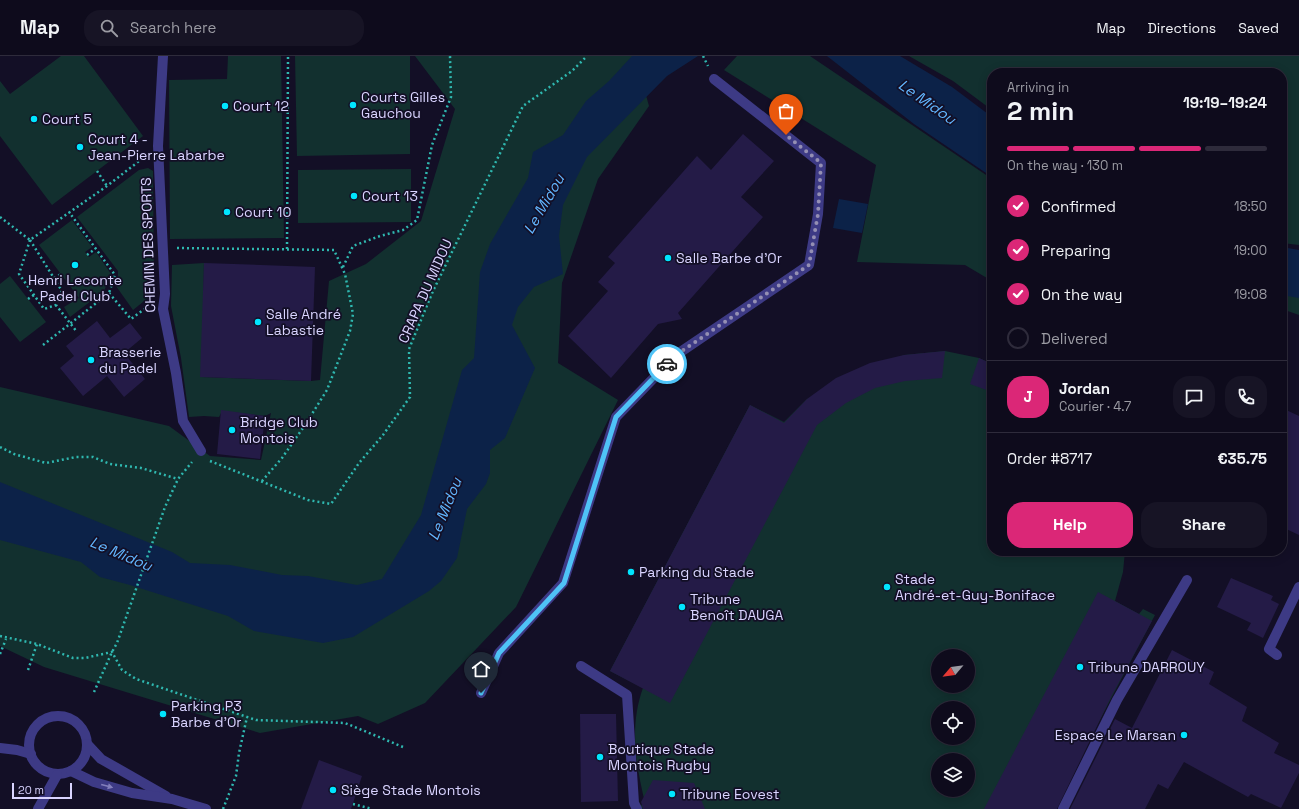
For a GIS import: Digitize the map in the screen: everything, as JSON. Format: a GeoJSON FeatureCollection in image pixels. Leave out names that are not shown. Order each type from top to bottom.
{"type":"FeatureCollection","features":[{"type":"Feature","properties":{"kind":"street","name":"CHEMIN DES SPORTS"},"geometry":{"type":"LineString","coordinates":[[163,56],[158,146],[165,294],[163,309],[176,373],[183,421],[199,454]]}},
{"type":"Feature","properties":{"kind":"street"},"geometry":{"type":"LineString","coordinates":[[481,693],[499,653],[564,583],[616,417],[676,355],[809,265],[818,214],[821,163],[714,79]]}},
{"type":"Feature","properties":{"kind":"street"},"geometry":{"type":"LineString","coordinates":[[1063,809],[1117,700],[1187,580]]}},
{"type":"Feature","properties":{"kind":"street"},"geometry":{"type":"LineString","coordinates":[[1277,655],[1269,649],[1299,588]]}},
{"type":"Feature","properties":{"kind":"street"},"geometry":{"type":"LineString","coordinates":[[581,666],[627,695],[634,803],[637,809]]}},
{"type":"Feature","properties":{"kind":"street"},"geometry":{"type":"LineString","coordinates":[[52,716],[62,716],[73,720],[85,734],[87,744],[83,760],[78,766],[71,771],[57,775],[47,773],[39,768],[33,761],[28,747],[31,733],[36,725],[44,719],[52,716]]}},
{"type":"Feature","properties":{"kind":"street"},"geometry":{"type":"LineString","coordinates":[[87,744],[101,759],[172,799]]}},
{"type":"Feature","properties":{"kind":"street"},"geometry":{"type":"LineString","coordinates":[[0,748],[17,750],[31,754]]}},
{"type":"Feature","properties":{"kind":"street"},"geometry":{"type":"LineString","coordinates":[[71,771],[94,782],[132,793],[172,799],[206,809]]}},
{"type":"Feature","properties":{"kind":"street"},"geometry":{"type":"LineString","coordinates":[[38,809],[57,775]]}},
{"type":"Feature","properties":{"kind":"path"},"geometry":{"type":"LineString","coordinates":[[287,249],[288,56]]}},
{"type":"Feature","properties":{"kind":"path"},"geometry":{"type":"LineString","coordinates":[[342,268],[353,246],[380,236],[403,230],[417,220],[432,145],[451,96],[450,56]]}},
{"type":"Feature","properties":{"kind":"path","name":"CRAPA DU MIDOU"},"geometry":{"type":"LineString","coordinates":[[199,454],[308,500],[331,504],[359,463],[383,436],[410,398],[409,349],[433,291],[523,106],[572,71],[587,56]]}},
{"type":"Feature","properties":{"kind":"path"},"geometry":{"type":"LineString","coordinates":[[0,217],[30,240],[62,291],[56,305],[44,309],[19,274],[30,240],[107,186],[158,146]]}},
{"type":"Feature","properties":{"kind":"path"},"geometry":{"type":"LineString","coordinates":[[96,171],[107,186]]}},
{"type":"Feature","properties":{"kind":"path"},"geometry":{"type":"LineString","coordinates":[[43,345],[109,293],[115,275],[69,212]]}},
{"type":"Feature","properties":{"kind":"path"},"geometry":{"type":"LineString","coordinates":[[163,248],[334,250],[345,274],[353,314],[350,331],[327,390],[282,458],[262,481]]}},
{"type":"Feature","properties":{"kind":"path"},"geometry":{"type":"LineString","coordinates":[[87,254],[95,249]]}},
{"type":"Feature","properties":{"kind":"path"},"geometry":{"type":"LineString","coordinates":[[54,278],[61,274]]}},
{"type":"Feature","properties":{"kind":"path"},"geometry":{"type":"LineString","coordinates":[[109,293],[131,319],[165,294]]}},
{"type":"Feature","properties":{"kind":"path"},"geometry":{"type":"LineString","coordinates":[[28,299],[34,295]]}},
{"type":"Feature","properties":{"kind":"path"},"geometry":{"type":"LineString","coordinates":[[56,305],[77,332]]}},
{"type":"Feature","properties":{"kind":"path"},"geometry":{"type":"LineString","coordinates":[[0,447],[14,454],[46,463],[76,457],[93,457],[110,464],[141,468],[178,479]]}},
{"type":"Feature","properties":{"kind":"path"},"geometry":{"type":"LineString","coordinates":[[94,692],[117,643],[165,507],[178,479],[199,454]]}},
{"type":"Feature","properties":{"kind":"path"},"geometry":{"type":"LineString","coordinates":[[0,636],[37,644],[73,658],[85,658],[112,652]]}},
{"type":"Feature","properties":{"kind":"path"},"geometry":{"type":"LineString","coordinates":[[0,654],[6,638]]}},
{"type":"Feature","properties":{"kind":"path"},"geometry":{"type":"LineString","coordinates":[[28,670],[37,644]]}},
{"type":"Feature","properties":{"kind":"path"},"geometry":{"type":"LineString","coordinates":[[112,652],[122,670],[136,678],[256,720],[345,723],[403,747]]}},
{"type":"Feature","properties":{"kind":"path"},"geometry":{"type":"LineString","coordinates":[[223,809],[236,776],[239,753],[247,717]]}},
{"type":"Feature","properties":{"kind":"path"},"geometry":{"type":"LineString","coordinates":[[353,804],[372,809]]}},
{"type":"Feature","properties":{"kind":"green space"},"geometry":{"type":"Polygon","coordinates":[[[61,56],[84,56],[143,136],[52,205],[0,136],[0,81],[10,94],[61,56]]]}},
{"type":"Feature","properties":{"kind":"green space"},"geometry":{"type":"Polygon","coordinates":[[[228,56],[281,56],[284,238],[170,239],[169,80],[227,79],[228,56]]]}},
{"type":"Feature","properties":{"kind":"green space","name":"Courts Gilles Gauchou"},"geometry":{"type":"Polygon","coordinates":[[[295,56],[410,56],[410,154],[297,156],[295,56]]]}},
{"type":"Feature","properties":{"kind":"green space"},"geometry":{"type":"Polygon","coordinates":[[[415,56],[635,56],[649,106],[598,179],[562,283],[558,363],[618,400],[516,607],[425,703],[378,724],[358,716],[260,733],[44,667],[0,646],[0,387],[169,426],[210,456],[261,460],[271,413],[265,416],[222,411],[219,417],[189,417],[181,358],[171,306],[172,265],[204,263],[202,377],[311,381],[320,380],[329,281],[366,264],[421,221],[455,109],[415,56]]]}},
{"type":"Feature","properties":{"kind":"green space"},"geometry":{"type":"Polygon","coordinates":[[[737,56],[810,56],[987,176],[987,278],[965,265],[857,262],[876,165],[724,70],[737,56]]]}},
{"type":"Feature","properties":{"kind":"green space"},"geometry":{"type":"Polygon","coordinates":[[[909,56],[1299,56],[1299,245],[1287,244],[1287,68],[987,68],[987,106],[953,81],[909,56]]]}},
{"type":"Feature","properties":{"kind":"green space"},"geometry":{"type":"Polygon","coordinates":[[[148,168],[153,171],[154,293],[133,310],[116,286],[118,271],[77,217],[139,170],[148,168]]]}},
{"type":"Feature","properties":{"kind":"green space","name":"Court 13"},"geometry":{"type":"Polygon","coordinates":[[[411,169],[411,222],[298,223],[298,170],[411,169]]]}},
{"type":"Feature","properties":{"kind":"green space"},"geometry":{"type":"Polygon","coordinates":[[[72,220],[92,247],[85,252],[89,257],[96,252],[111,274],[104,291],[70,317],[64,307],[79,298],[39,245],[72,220]]]}},
{"type":"Feature","properties":{"kind":"green space"},"geometry":{"type":"Polygon","coordinates":[[[1287,274],[1299,275],[1299,315],[1287,311],[1287,274]]]}},
{"type":"Feature","properties":{"kind":"green space","name":"Henri Leconte Padel Club"},"geometry":{"type":"Polygon","coordinates":[[[10,276],[46,322],[20,342],[0,317],[0,284],[10,276]]]}},
{"type":"Feature","properties":{"kind":"green space","name":"Stade André-et-Guy-Boniface"},"geometry":{"type":"Polygon","coordinates":[[[945,351],[979,358],[987,362],[987,556],[1125,556],[1123,572],[1115,601],[1139,614],[1143,609],[1155,615],[1053,809],[641,809],[640,806],[645,803],[635,746],[635,731],[636,717],[643,688],[610,671],[750,405],[784,422],[807,399],[904,355],[945,351]]]}},
{"type":"Feature","properties":{"kind":"water","name":"Le Midou"},"geometry":{"type":"Polygon","coordinates":[[[632,56],[698,56],[667,76],[587,157],[563,205],[559,236],[563,274],[534,287],[518,307],[512,325],[535,368],[505,438],[490,450],[490,473],[486,484],[467,509],[457,558],[441,581],[429,591],[353,637],[323,643],[254,631],[228,616],[100,577],[81,562],[0,540],[0,482],[172,552],[190,563],[230,565],[282,575],[308,576],[357,585],[382,579],[421,515],[462,370],[474,358],[480,272],[490,244],[528,178],[533,152],[563,135],[586,101],[609,81],[632,56]]]}},
{"type":"Feature","properties":{"kind":"water","name":"Le Midou"},"geometry":{"type":"Polygon","coordinates":[[[827,56],[900,56],[952,87],[987,113],[987,174],[914,124],[827,56]]]}},
{"type":"Feature","properties":{"kind":"water"},"geometry":{"type":"Polygon","coordinates":[[[839,199],[868,204],[862,233],[833,228],[839,199]]]}},
{"type":"Feature","properties":{"kind":"water"},"geometry":{"type":"Polygon","coordinates":[[[1287,248],[1299,250],[1299,298],[1287,296],[1287,248]]]}},
{"type":"Feature","properties":{"kind":"building","name":"Salle Barbe d'Or"},"geometry":{"type":"Polygon","coordinates":[[[743,134],[774,161],[741,197],[763,217],[678,313],[682,319],[658,324],[611,378],[568,336],[608,291],[598,282],[615,263],[608,257],[697,156],[711,170],[743,134]]]}},
{"type":"Feature","properties":{"kind":"building","name":"Salle André Labastie"},"geometry":{"type":"Polygon","coordinates":[[[204,263],[315,267],[311,381],[200,377],[204,263]]]}},
{"type":"Feature","properties":{"kind":"building"},"geometry":{"type":"Polygon","coordinates":[[[97,321],[110,338],[130,323],[142,338],[124,353],[145,379],[124,397],[107,376],[83,396],[60,368],[74,356],[66,346],[97,321]]]}},
{"type":"Feature","properties":{"kind":"building","name":"Tribune Benoît DAUGA"},"geometry":{"type":"Polygon","coordinates":[[[945,351],[942,378],[905,381],[875,388],[846,403],[817,425],[670,703],[610,671],[750,405],[784,423],[807,399],[836,378],[870,363],[904,355],[945,351]]]}},
{"type":"Feature","properties":{"kind":"building"},"geometry":{"type":"Polygon","coordinates":[[[979,358],[987,362],[987,390],[970,384],[979,358]]]}},
{"type":"Feature","properties":{"kind":"building"},"geometry":{"type":"Polygon","coordinates":[[[221,410],[265,416],[260,459],[217,454],[221,410]]]}},
{"type":"Feature","properties":{"kind":"building"},"geometry":{"type":"Polygon","coordinates":[[[1287,410],[1299,416],[1299,535],[1287,529],[1287,410]]]}},
{"type":"Feature","properties":{"kind":"building"},"geometry":{"type":"Polygon","coordinates":[[[1231,578],[1273,596],[1271,600],[1279,604],[1263,638],[1247,630],[1251,623],[1217,607],[1231,578]]]}},
{"type":"Feature","properties":{"kind":"building","name":"Tribune DARROUY"},"geometry":{"type":"Polygon","coordinates":[[[1098,592],[1152,621],[1111,697],[1057,809],[984,809],[1098,592]]]}},
{"type":"Feature","properties":{"kind":"building","name":"Espace Le Marsan"},"geometry":{"type":"Polygon","coordinates":[[[1172,650],[1214,672],[1209,684],[1247,707],[1242,721],[1279,743],[1274,753],[1299,765],[1299,773],[1281,808],[1251,794],[1248,797],[1184,762],[1168,789],[1158,784],[1145,809],[1070,809],[1115,719],[1132,728],[1172,650]]]}},
{"type":"Feature","properties":{"kind":"building"},"geometry":{"type":"Polygon","coordinates":[[[580,714],[616,714],[618,801],[581,802],[580,714]]]}},
{"type":"Feature","properties":{"kind":"building","name":"Siège Stade Montois"},"geometry":{"type":"Polygon","coordinates":[[[319,760],[362,776],[351,809],[301,809],[319,760]]]}},
{"type":"Feature","properties":{"kind":"building","name":"Tribune Eovest"},"geometry":{"type":"Polygon","coordinates":[[[653,780],[694,783],[705,809],[643,809],[641,802],[653,780]]]}},
{"type":"Feature","properties":{"kind":"way so far"},"geometry":{"type":"LineString","coordinates":[[667,364],[676,355],[809,265],[818,214],[821,163],[786,135]]}},
{"type":"Feature","properties":{"kind":"place","name":"Courts Gilles Gauchou"},"geometry":{"type":"Point","coordinates":[353,105]}},
{"type":"Feature","properties":{"kind":"place","name":"Court 12"},"geometry":{"type":"Point","coordinates":[225,106]}},
{"type":"Feature","properties":{"kind":"place","name":"Court 5"},"geometry":{"type":"Point","coordinates":[34,119]}},
{"type":"Feature","properties":{"kind":"place","name":"Court 4 - Jean-Pierre Labarbe"},"geometry":{"type":"Point","coordinates":[80,147]}},
{"type":"Feature","properties":{"kind":"place","name":"Court 13"},"geometry":{"type":"Point","coordinates":[354,196]}},
{"type":"Feature","properties":{"kind":"place","name":"Court 10"},"geometry":{"type":"Point","coordinates":[227,212]}},
{"type":"Feature","properties":{"kind":"place","name":"Salle Barbe d'Or"},"geometry":{"type":"Point","coordinates":[668,258]}},
{"type":"Feature","properties":{"kind":"place","name":"Henri Leconte Padel Club"},"geometry":{"type":"Point","coordinates":[75,265]}},
{"type":"Feature","properties":{"kind":"place","name":"Salle André Labastie"},"geometry":{"type":"Point","coordinates":[258,322]}},
{"type":"Feature","properties":{"kind":"place","name":"Brasserie du Padel"},"geometry":{"type":"Point","coordinates":[91,360]}},
{"type":"Feature","properties":{"kind":"place","name":"Bridge Club Montois"},"geometry":{"type":"Point","coordinates":[232,430]}},
{"type":"Feature","properties":{"kind":"place","name":"Parking du Stade"},"geometry":{"type":"Point","coordinates":[631,572]}},
{"type":"Feature","properties":{"kind":"place","name":"Stade André-et-Guy-Boniface"},"geometry":{"type":"Point","coordinates":[887,587]}},
{"type":"Feature","properties":{"kind":"place","name":"Tribune Benoît DAUGA"},"geometry":{"type":"Point","coordinates":[682,607]}},
{"type":"Feature","properties":{"kind":"place","name":"Tribune DARROUY"},"geometry":{"type":"Point","coordinates":[1080,667]}},
{"type":"Feature","properties":{"kind":"place","name":"Parking P3 Barbe d'Or"},"geometry":{"type":"Point","coordinates":[163,714]}},
{"type":"Feature","properties":{"kind":"place","name":"Espace Le Marsan"},"geometry":{"type":"Point","coordinates":[1184,735]}},
{"type":"Feature","properties":{"kind":"place","name":"Boutique Stade Montois Rugby"},"geometry":{"type":"Point","coordinates":[600,757]}},
{"type":"Feature","properties":{"kind":"place","name":"Siège Stade Montois"},"geometry":{"type":"Point","coordinates":[333,790]}},
{"type":"Feature","properties":{"kind":"place","name":"Tribune Eovest"},"geometry":{"type":"Point","coordinates":[672,794]}},
{"type":"Feature","properties":{"kind":"route"},"geometry":{"type":"LineString","coordinates":[[481,693],[499,653],[564,583],[616,417],[667,364]]}}]}
